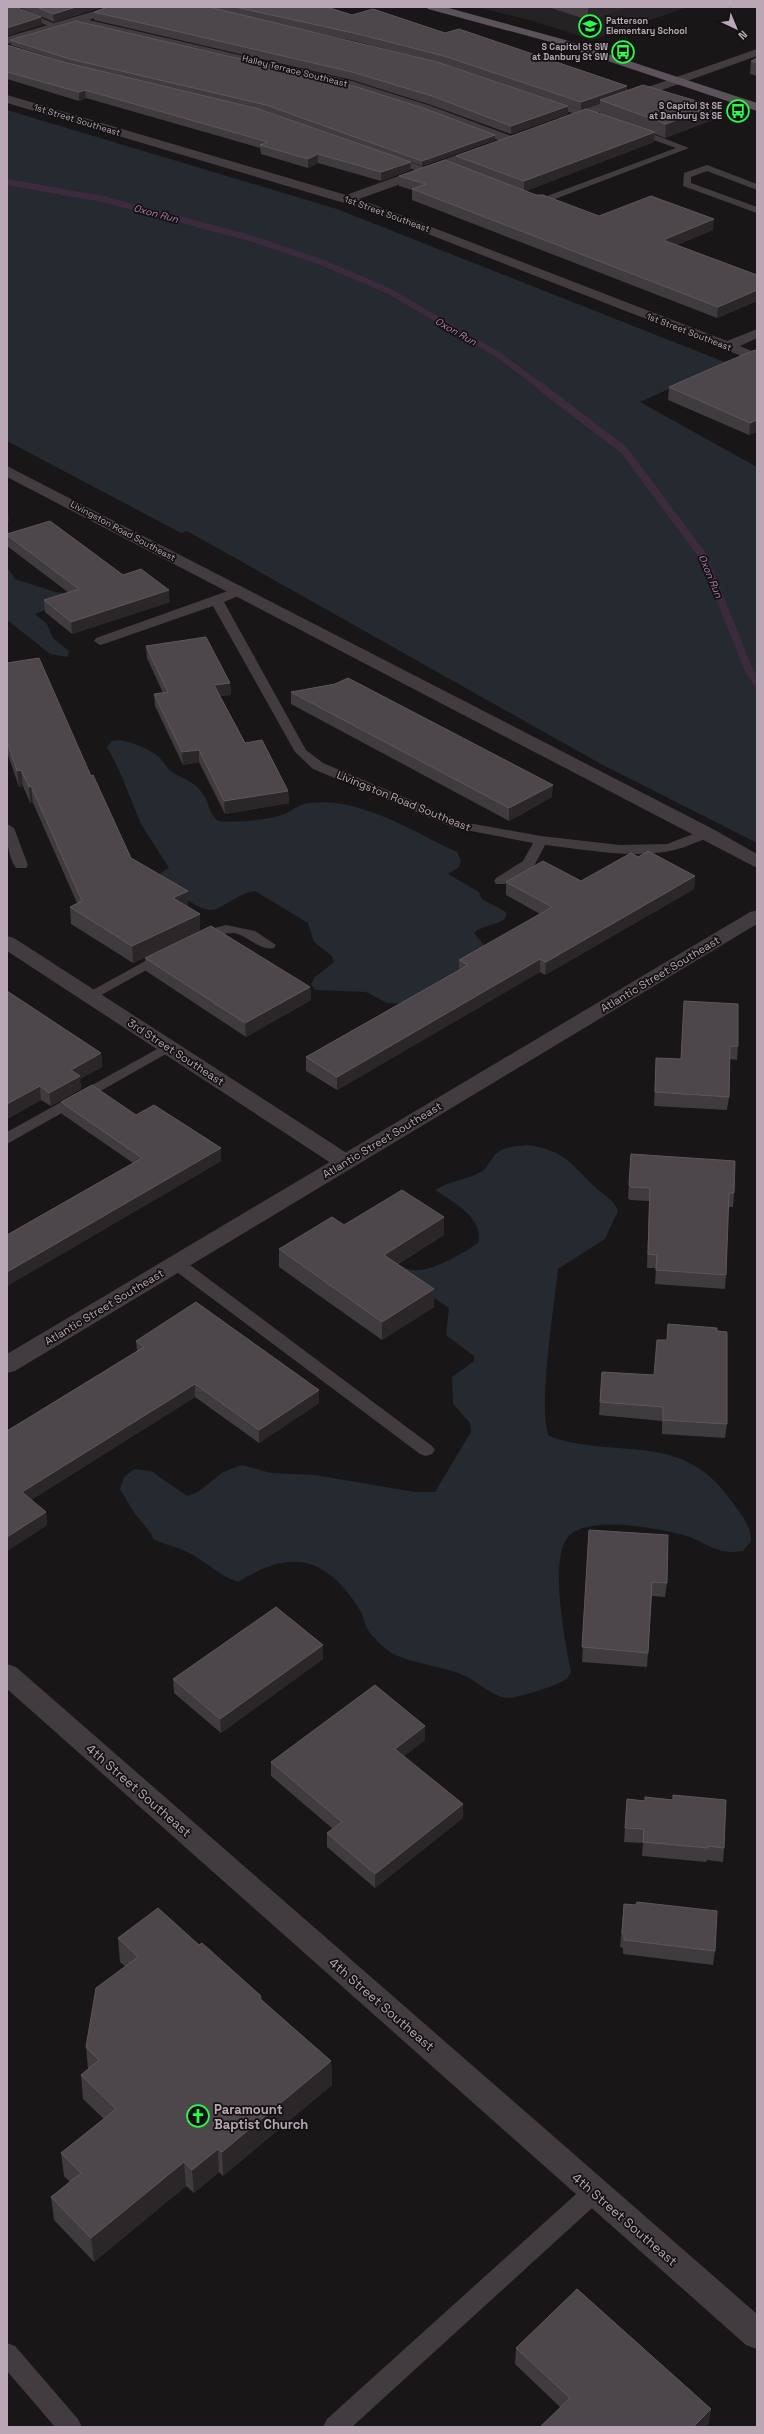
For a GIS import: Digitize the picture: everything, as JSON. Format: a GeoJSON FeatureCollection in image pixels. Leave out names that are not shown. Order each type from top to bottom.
{"type":"FeatureCollection","features":[{"type":"Feature","properties":{"kind":"main road"},"geometry":{"type":"LineString","coordinates":[[432,7],[558,41],[757,107]]}},
{"type":"Feature","properties":{"kind":"street"},"geometry":{"type":"LineString","coordinates":[[7,41],[120,7]]}},
{"type":"Feature","properties":{"kind":"street","name":"Halley Terrace Southeast"},"geometry":{"type":"LineString","coordinates":[[75,20],[325,78],[400,100],[510,140]]}},
{"type":"Feature","properties":{"kind":"street"},"geometry":{"type":"LineString","coordinates":[[552,125],[757,52]]}},
{"type":"Feature","properties":{"kind":"street","name":"1st Street Southeast"},"geometry":{"type":"LineString","coordinates":[[7,99],[347,199],[757,358]]}},
{"type":"Feature","properties":{"kind":"street"},"geometry":{"type":"LineString","coordinates":[[347,199],[524,135]]}},
{"type":"Feature","properties":{"kind":"street"},"geometry":{"type":"LineString","coordinates":[[726,347],[757,333]]}},
{"type":"Feature","properties":{"kind":"street","name":"Livingston Road Southeast"},"geometry":{"type":"LineString","coordinates":[[7,471],[706,833],[757,862]]}},
{"type":"Feature","properties":{"kind":"street","name":"Atlantic Street Southeast"},"geometry":{"type":"LineString","coordinates":[[7,1365],[757,916]]}},
{"type":"Feature","properties":{"kind":"street","name":"3rd Street Southeast"},"geometry":{"type":"LineString","coordinates":[[7,942],[345,1162]]}},
{"type":"Feature","properties":{"kind":"street","name":"4th Street Southeast"},"geometry":{"type":"LineString","coordinates":[[7,1674],[757,2334]]}},
{"type":"Feature","properties":{"kind":"lane"},"geometry":{"type":"LineString","coordinates":[[7,7],[57,26]]}},
{"type":"Feature","properties":{"kind":"lane"},"geometry":{"type":"LineString","coordinates":[[536,99],[581,114],[603,119]]}},
{"type":"Feature","properties":{"kind":"lane"},"geometry":{"type":"LineString","coordinates":[[518,194],[539,202],[684,148],[625,127]]}},
{"type":"Feature","properties":{"kind":"lane"},"geometry":{"type":"LineString","coordinates":[[381,154],[426,171]]}},
{"type":"Feature","properties":{"kind":"lane"},"geometry":{"type":"LineString","coordinates":[[441,165],[455,170]]}},
{"type":"Feature","properties":{"kind":"lane"},"geometry":{"type":"LineString","coordinates":[[757,187],[707,168],[687,175],[686,184],[757,210]]}},
{"type":"Feature","properties":{"kind":"lane"},"geometry":{"type":"LineString","coordinates":[[100,641],[217,601],[239,591]]}},
{"type":"Feature","properties":{"kind":"lane","name":"Livingston Road Southeast"},"geometry":{"type":"LineString","coordinates":[[217,601],[227,622],[298,745],[311,761],[460,825],[541,840],[606,848],[652,849],[681,845],[706,833]]}},
{"type":"Feature","properties":{"kind":"lane"},"geometry":{"type":"LineString","coordinates":[[7,828],[21,865]]}},
{"type":"Feature","properties":{"kind":"lane"},"geometry":{"type":"LineString","coordinates":[[501,881],[529,863],[541,840]]}},
{"type":"Feature","properties":{"kind":"lane"},"geometry":{"type":"LineString","coordinates":[[90,996],[180,947],[218,929],[248,931],[269,945]]}},
{"type":"Feature","properties":{"kind":"lane"},"geometry":{"type":"LineString","coordinates":[[7,1139],[168,1047]]}},
{"type":"Feature","properties":{"kind":"lane"},"geometry":{"type":"LineString","coordinates":[[176,1263],[426,1450]]}},
{"type":"Feature","properties":{"kind":"lane"},"geometry":{"type":"LineString","coordinates":[[335,2427],[594,2192]]}},
{"type":"Feature","properties":{"kind":"lane"},"geometry":{"type":"LineString","coordinates":[[7,2354],[70,2427]]}},
{"type":"Feature","properties":{"kind":"shaded area","name":"Patterson Elementary School"},"geometry":{"type":"Polygon","coordinates":[[[476,7],[688,7],[592,40],[533,21],[476,7]]]}},
{"type":"Feature","properties":{"kind":"shaded area"},"geometry":{"type":"Polygon","coordinates":[[[7,110],[337,209],[727,363],[640,402],[757,467],[757,843],[599,763],[187,531],[181,533],[7,441],[7,110]]]}},
{"type":"Feature","properties":{"kind":"shaded area"},"geometry":{"type":"Polygon","coordinates":[[[7,567],[15,579],[55,592],[70,594],[70,600],[35,614],[47,624],[53,638],[69,651],[68,657],[50,654],[7,620],[7,567]]]}},
{"type":"Feature","properties":{"kind":"shaded area"},"geometry":{"type":"Polygon","coordinates":[[[119,740],[145,748],[159,757],[175,774],[195,785],[203,794],[210,810],[218,821],[225,822],[263,819],[287,813],[297,807],[309,803],[348,805],[385,817],[457,852],[461,861],[459,867],[448,874],[479,892],[482,899],[506,912],[506,917],[502,921],[477,930],[474,933],[488,950],[488,957],[404,1004],[387,1003],[366,992],[315,990],[311,984],[315,977],[334,962],[332,956],[314,942],[308,923],[255,891],[240,896],[216,909],[210,910],[202,908],[185,898],[157,875],[169,868],[141,824],[119,770],[107,747],[112,741],[119,740]]]}},
{"type":"Feature","properties":{"kind":"shaded area"},"geometry":{"type":"Polygon","coordinates":[[[529,1145],[551,1151],[566,1159],[598,1190],[611,1200],[618,1211],[605,1239],[558,1269],[546,1381],[546,1423],[549,1436],[575,1443],[671,1455],[692,1464],[713,1480],[733,1503],[747,1525],[751,1535],[751,1541],[743,1551],[733,1552],[718,1550],[683,1535],[658,1529],[627,1525],[582,1528],[572,1533],[564,1543],[560,1559],[559,1578],[562,1621],[571,1672],[562,1682],[529,1694],[509,1698],[491,1692],[463,1675],[411,1661],[386,1649],[369,1632],[361,1612],[348,1593],[335,1579],[321,1569],[307,1563],[292,1562],[275,1564],[257,1571],[238,1582],[224,1576],[187,1552],[153,1539],[150,1532],[135,1514],[120,1489],[124,1477],[134,1469],[151,1471],[187,1496],[198,1492],[223,1472],[242,1465],[271,1473],[315,1475],[415,1492],[435,1492],[471,1432],[470,1423],[453,1404],[452,1377],[474,1361],[474,1356],[446,1335],[449,1308],[388,1267],[392,1263],[412,1270],[428,1268],[464,1252],[478,1243],[479,1234],[477,1226],[472,1219],[458,1205],[435,1190],[481,1172],[497,1153],[505,1148],[529,1145]]]}},
{"type":"Feature","properties":{"kind":"building"},"geometry":{"type":"Polygon","coordinates":[[[7,7],[15,7],[41,17],[7,28],[7,7]]]}},
{"type":"Feature","properties":{"kind":"building"},"geometry":{"type":"Polygon","coordinates":[[[37,7],[76,7],[53,14],[37,7]]]}},
{"type":"Feature","properties":{"kind":"building"},"geometry":{"type":"Polygon","coordinates":[[[108,7],[209,7],[437,62],[568,106],[511,126],[432,96],[352,72],[94,12],[108,7]]]}},
{"type":"Feature","properties":{"kind":"building"},"geometry":{"type":"Polygon","coordinates":[[[235,7],[327,7],[352,15],[373,9],[445,33],[459,29],[627,86],[581,102],[444,56],[358,34],[235,7]]]}},
{"type":"Feature","properties":{"kind":"building"},"geometry":{"type":"Polygon","coordinates":[[[76,21],[344,83],[423,108],[495,135],[422,161],[266,105],[70,59],[10,40],[76,21]]]}},
{"type":"Feature","properties":{"kind":"building"},"geometry":{"type":"Polygon","coordinates":[[[7,45],[63,62],[259,109],[411,162],[381,172],[318,154],[308,159],[260,145],[268,142],[85,90],[79,92],[7,72],[7,45]]]}},
{"type":"Feature","properties":{"kind":"building"},"geometry":{"type":"Polygon","coordinates":[[[757,58],[757,63],[751,61],[757,58]]]}},
{"type":"Feature","properties":{"kind":"building"},"geometry":{"type":"Polygon","coordinates":[[[643,85],[713,106],[666,124],[600,100],[643,85]]]}},
{"type":"Feature","properties":{"kind":"building"},"geometry":{"type":"Polygon","coordinates":[[[586,109],[655,132],[524,181],[456,156],[586,109]]]}},
{"type":"Feature","properties":{"kind":"building"},"geometry":{"type":"Polygon","coordinates":[[[445,160],[536,195],[543,195],[599,216],[651,196],[714,219],[663,240],[757,275],[757,290],[718,307],[412,189],[426,184],[399,176],[445,160]]]}},
{"type":"Feature","properties":{"kind":"building"},"geometry":{"type":"Polygon","coordinates":[[[755,350],[757,351],[757,420],[750,423],[669,387],[726,362],[755,350]]]}},
{"type":"Feature","properties":{"kind":"building"},"geometry":{"type":"Polygon","coordinates":[[[50,521],[123,575],[141,569],[169,590],[71,622],[44,600],[79,589],[7,535],[50,521]]]}},
{"type":"Feature","properties":{"kind":"building"},"geometry":{"type":"Polygon","coordinates":[[[206,637],[230,683],[214,685],[245,743],[262,740],[288,791],[224,801],[199,750],[182,752],[154,694],[168,692],[146,646],[206,637]]]}},
{"type":"Feature","properties":{"kind":"building"},"geometry":{"type":"Polygon","coordinates":[[[39,658],[91,776],[93,775],[131,858],[188,891],[173,898],[200,914],[132,946],[70,907],[82,901],[31,786],[29,787],[21,770],[17,771],[7,740],[7,663],[39,658]]]}},
{"type":"Feature","properties":{"kind":"building"},"geometry":{"type":"Polygon","coordinates":[[[348,678],[553,785],[509,808],[291,692],[335,684],[348,678]]]}},
{"type":"Feature","properties":{"kind":"building"},"geometry":{"type":"Polygon","coordinates":[[[648,851],[695,876],[546,962],[540,959],[337,1077],[306,1057],[468,965],[459,960],[552,907],[506,882],[543,861],[581,881],[631,853],[638,857],[648,851]]]}},
{"type":"Feature","properties":{"kind":"building"},"geometry":{"type":"Polygon","coordinates":[[[211,926],[310,987],[245,1023],[145,958],[211,926]]]}},
{"type":"Feature","properties":{"kind":"building"},"geometry":{"type":"Polygon","coordinates":[[[7,991],[101,1053],[71,1070],[80,1076],[49,1093],[40,1086],[7,1104],[7,991]]]}},
{"type":"Feature","properties":{"kind":"building"},"geometry":{"type":"Polygon","coordinates":[[[684,1001],[738,1004],[738,1046],[730,1046],[729,1097],[655,1092],[656,1058],[681,1059],[684,1001]]]}},
{"type":"Feature","properties":{"kind":"building"},"geometry":{"type":"Polygon","coordinates":[[[92,1085],[136,1115],[154,1105],[221,1148],[7,1272],[7,1235],[142,1158],[61,1102],[92,1085]]]}},
{"type":"Feature","properties":{"kind":"building"},"geometry":{"type":"Polygon","coordinates":[[[631,1154],[735,1161],[734,1193],[729,1193],[726,1275],[656,1270],[657,1255],[648,1254],[650,1188],[631,1187],[629,1185],[631,1154]]]}},
{"type":"Feature","properties":{"kind":"building"},"geometry":{"type":"Polygon","coordinates":[[[402,1190],[444,1217],[384,1255],[434,1289],[382,1322],[279,1249],[332,1217],[344,1225],[402,1190]]]}},
{"type":"Feature","properties":{"kind":"building"},"geometry":{"type":"Polygon","coordinates":[[[196,1302],[319,1390],[259,1430],[195,1384],[22,1492],[46,1512],[7,1537],[7,1431],[144,1347],[136,1341],[196,1302]]]}},
{"type":"Feature","properties":{"kind":"building"},"geometry":{"type":"Polygon","coordinates":[[[668,1324],[717,1328],[717,1331],[727,1332],[727,1424],[663,1420],[663,1407],[600,1402],[602,1372],[654,1375],[657,1340],[667,1340],[668,1324]]]}},
{"type":"Feature","properties":{"kind":"building"},"geometry":{"type":"Polygon","coordinates":[[[589,1530],[668,1535],[667,1583],[652,1582],[648,1653],[582,1647],[589,1530]]]}},
{"type":"Feature","properties":{"kind":"building"},"geometry":{"type":"Polygon","coordinates":[[[276,1607],[323,1645],[220,1719],[173,1679],[276,1607]]]}},
{"type":"Feature","properties":{"kind":"building"},"geometry":{"type":"Polygon","coordinates":[[[375,1685],[425,1726],[395,1749],[463,1804],[375,1874],[327,1833],[342,1822],[271,1762],[375,1685]]]}},
{"type":"Feature","properties":{"kind":"building"},"geometry":{"type":"Polygon","coordinates":[[[673,1795],[726,1800],[724,1848],[643,1842],[644,1829],[625,1828],[627,1799],[645,1801],[645,1797],[673,1800],[673,1795]]]}},
{"type":"Feature","properties":{"kind":"building"},"geometry":{"type":"Polygon","coordinates":[[[637,1902],[717,1911],[715,1951],[624,1940],[624,1934],[622,1933],[624,1904],[636,1905],[637,1902]]]}},
{"type":"Feature","properties":{"kind":"building","name":"Paramount Baptist Church"},"geometry":{"type":"Polygon","coordinates":[[[158,1908],[199,1945],[202,1943],[261,1996],[259,1998],[331,2061],[222,2152],[218,2149],[192,2170],[184,2162],[91,2238],[51,2197],[81,2173],[61,2153],[116,2109],[81,2075],[99,2060],[86,2047],[96,1988],[138,1957],[118,1938],[158,1908]]]}},
{"type":"Feature","properties":{"kind":"building"},"geometry":{"type":"Polygon","coordinates":[[[577,2289],[711,2409],[693,2427],[540,2427],[570,2398],[516,2348],[577,2289]]]}},
{"type":"Feature","properties":{"kind":"waterway","name":"Oxon Run"},"geometry":{"type":"LineString","coordinates":[[7,182],[103,199],[250,238],[321,262],[387,290],[497,354],[543,388]]}},
{"type":"Feature","properties":{"kind":"waterway","name":"Oxon Run"},"geometry":{"type":"LineString","coordinates":[[541,387],[624,450],[703,556],[748,668],[757,683]]}},
{"type":"Feature","properties":{"kind":"place","name":"Patterson Elementary School"},"geometry":{"type":"Point","coordinates":[590,26]}},
{"type":"Feature","properties":{"kind":"place","name":"S Capitol St SW at Danbury St SW"},"geometry":{"type":"Point","coordinates":[623,52]}},
{"type":"Feature","properties":{"kind":"place","name":"S Capitol St SE at Danbury St SE"},"geometry":{"type":"Point","coordinates":[738,111]}},
{"type":"Feature","properties":{"kind":"place","name":"Paramount Baptist Church"},"geometry":{"type":"Point","coordinates":[198,2116]}}]}
